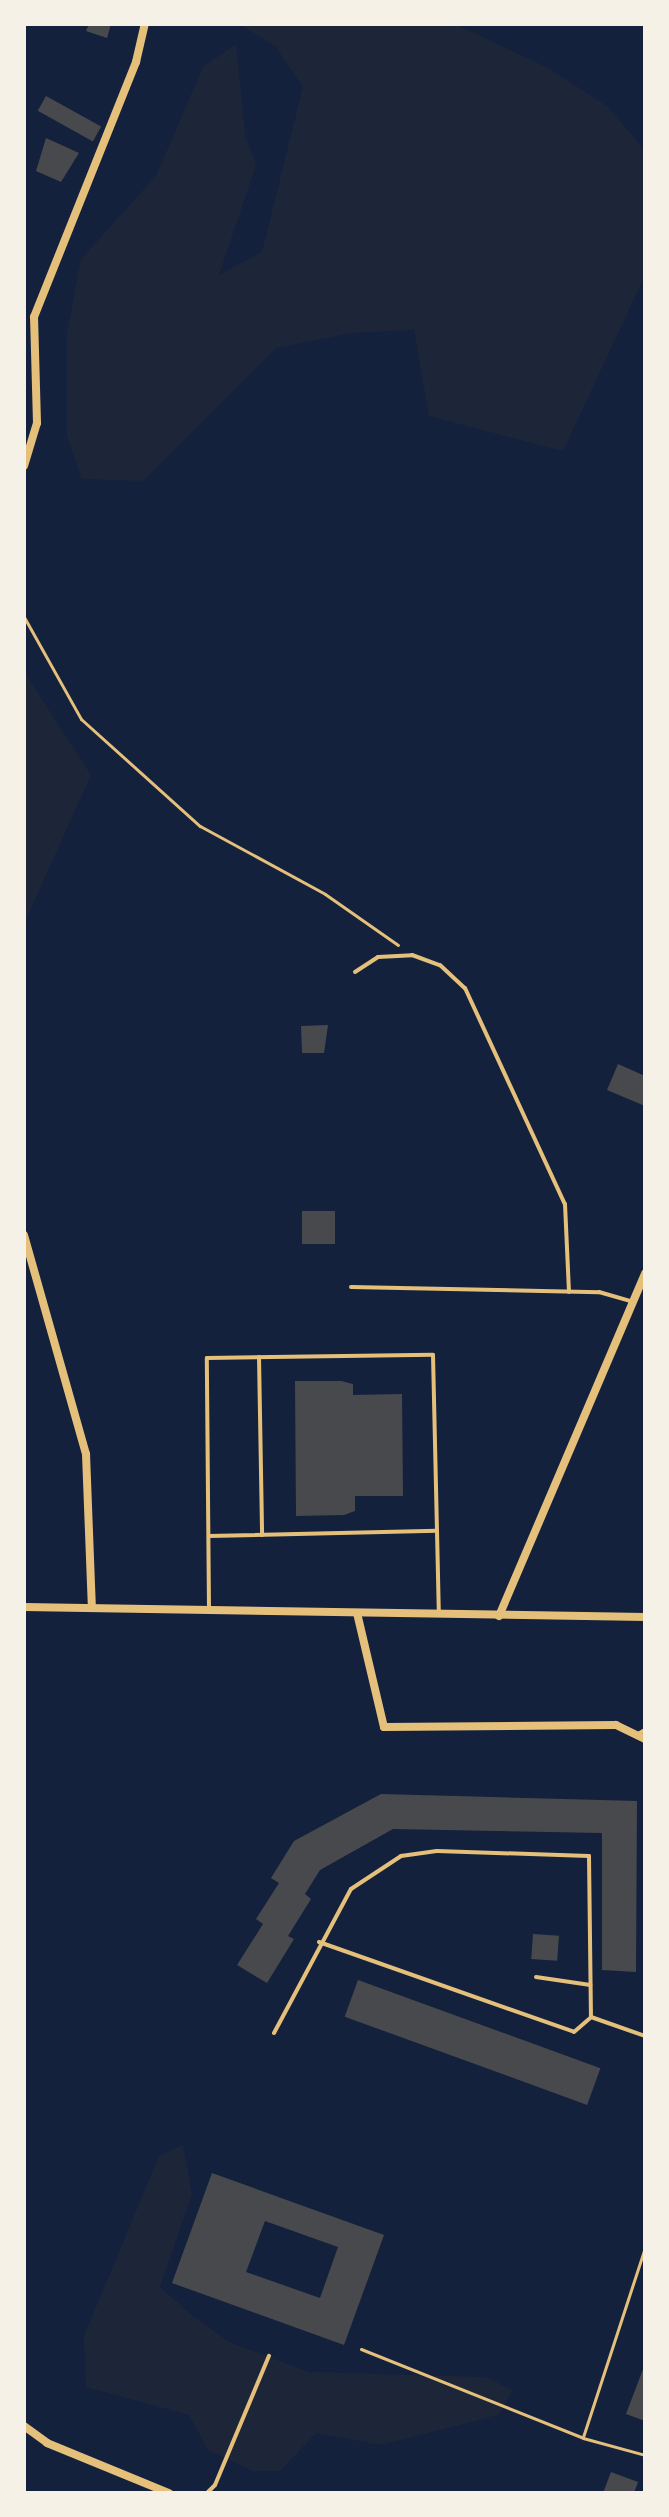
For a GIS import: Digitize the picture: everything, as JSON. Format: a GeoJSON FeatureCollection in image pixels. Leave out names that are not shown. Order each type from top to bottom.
{"type":"FeatureCollection","features":[{"type":"Feature","properties":{"kind":"street"},"geometry":{"type":"LineString","coordinates":[[24,466],[37,423],[34,317],[136,62],[145,24]]}},
{"type":"Feature","properties":{"kind":"street"},"geometry":{"type":"LineString","coordinates":[[24,311],[34,317]]}},
{"type":"Feature","properties":{"kind":"street"},"geometry":{"type":"LineString","coordinates":[[24,1235],[86,1454],[92,1607]]}},
{"type":"Feature","properties":{"kind":"street"},"geometry":{"type":"LineString","coordinates":[[499,1616],[645,1273]]}},
{"type":"Feature","properties":{"kind":"street"},"geometry":{"type":"LineString","coordinates":[[24,1607],[645,1617]]}},
{"type":"Feature","properties":{"kind":"street"},"geometry":{"type":"LineString","coordinates":[[357,1613],[384,1727],[616,1725],[643,1734]]}},
{"type":"Feature","properties":{"kind":"street"},"geometry":{"type":"LineString","coordinates":[[24,2426],[47,2443],[169,2493]]}},
{"type":"Feature","properties":{"kind":"lane"},"geometry":{"type":"LineString","coordinates":[[355,972],[378,957],[412,955],[440,965],[465,988],[565,1204],[569,1292]]}},
{"type":"Feature","properties":{"kind":"lane"},"geometry":{"type":"LineString","coordinates":[[351,1287],[569,1292],[632,1301]]}},
{"type":"Feature","properties":{"kind":"lane"},"geometry":{"type":"LineString","coordinates":[[209,1610],[207,1358],[433,1355],[439,1615]]}},
{"type":"Feature","properties":{"kind":"lane"},"geometry":{"type":"LineString","coordinates":[[259,1357],[262,1535]]}},
{"type":"Feature","properties":{"kind":"lane"},"geometry":{"type":"LineString","coordinates":[[209,1536],[437,1531]]}},
{"type":"Feature","properties":{"kind":"lane"},"geometry":{"type":"LineString","coordinates":[[274,2033],[319,1942],[351,1889],[401,1856],[437,1851],[589,1856],[591,2017]]}},
{"type":"Feature","properties":{"kind":"lane"},"geometry":{"type":"LineString","coordinates":[[319,1942],[574,2032],[591,2017]]}},
{"type":"Feature","properties":{"kind":"lane"},"geometry":{"type":"LineString","coordinates":[[536,1977],[590,1985]]}},
{"type":"Feature","properties":{"kind":"lane"},"geometry":{"type":"LineString","coordinates":[[591,2017],[645,2036]]}},
{"type":"Feature","properties":{"kind":"lane"},"geometry":{"type":"LineString","coordinates":[[207,2493],[215,2485],[269,2356]]}},
{"type":"Feature","properties":{"kind":"path"},"geometry":{"type":"LineString","coordinates":[[24,617],[81,719],[200,826],[325,894],[412,955]]}},
{"type":"Feature","properties":{"kind":"path"},"geometry":{"type":"LineString","coordinates":[[583,2438],[645,2247]]}},
{"type":"Feature","properties":{"kind":"path"},"geometry":{"type":"LineString","coordinates":[[361,2349],[583,2438],[645,2455]]}},
{"type":"Feature","properties":{"kind":"shaded area"},"geometry":{"type":"Polygon","coordinates":[[[239,24],[455,24],[548,68],[607,106],[645,150],[645,275],[563,451],[429,416],[414,330],[350,333],[276,348],[143,481],[82,479],[67,436],[67,333],[81,259],[156,176],[203,67],[236,44],[245,135],[256,165],[219,275],[262,252],[303,87],[275,46],[239,24]]]}},
{"type":"Feature","properties":{"kind":"shaded area"},"geometry":{"type":"Polygon","coordinates":[[[24,672],[91,775],[24,924],[24,672]]]}},
{"type":"Feature","properties":{"kind":"shaded area"},"geometry":{"type":"Polygon","coordinates":[[[183,2145],[192,2194],[160,2287],[194,2317],[229,2342],[309,2372],[485,2377],[513,2390],[498,2415],[381,2445],[316,2433],[280,2471],[253,2471],[208,2450],[189,2415],[86,2387],[84,2336],[159,2156],[183,2145]]]}},
{"type":"Feature","properties":{"kind":"building"},"geometry":{"type":"Polygon","coordinates":[[[89,24],[111,24],[107,38],[86,31],[89,24]]]}},
{"type":"Feature","properties":{"kind":"building"},"geometry":{"type":"Polygon","coordinates":[[[46,96],[101,127],[93,141],[38,111],[46,96]]]}},
{"type":"Feature","properties":{"kind":"building"},"geometry":{"type":"Polygon","coordinates":[[[46,138],[79,153],[61,182],[36,171],[46,138]]]}},
{"type":"Feature","properties":{"kind":"building"},"geometry":{"type":"Polygon","coordinates":[[[328,1025],[324,1053],[302,1053],[301,1026],[328,1025]]]}},
{"type":"Feature","properties":{"kind":"building"},"geometry":{"type":"Polygon","coordinates":[[[618,1064],[645,1076],[645,1106],[607,1090],[618,1064]]]}},
{"type":"Feature","properties":{"kind":"building"},"geometry":{"type":"Polygon","coordinates":[[[302,1211],[335,1211],[335,1244],[302,1244],[302,1211]]]}},
{"type":"Feature","properties":{"kind":"building"},"geometry":{"type":"Polygon","coordinates":[[[295,1381],[341,1381],[353,1384],[353,1395],[402,1394],[403,1496],[355,1496],[355,1511],[344,1515],[296,1516],[295,1381]]]}},
{"type":"Feature","properties":{"kind":"building"},"geometry":{"type":"Polygon","coordinates":[[[381,1794],[637,1801],[636,1972],[602,1970],[602,1833],[393,1829],[320,1870],[305,1894],[311,1899],[288,1936],[294,1939],[267,1983],[237,1965],[263,1924],[256,1919],[279,1883],[271,1878],[294,1841],[381,1794]]]}},
{"type":"Feature","properties":{"kind":"building"},"geometry":{"type":"Polygon","coordinates":[[[533,1934],[559,1936],[557,1961],[531,1959],[533,1934]]]}},
{"type":"Feature","properties":{"kind":"building"},"geometry":{"type":"Polygon","coordinates":[[[358,1980],[600,2068],[587,2105],[345,2017],[358,1980]]]}},
{"type":"Feature","properties":{"kind":"building"},"geometry":{"type":"Polygon","coordinates":[[[212,2173],[384,2235],[344,2345],[172,2283],[212,2173]],[[265,2221],[246,2272],[320,2298],[338,2247],[265,2221]]]}},
{"type":"Feature","properties":{"kind":"building"},"geometry":{"type":"Polygon","coordinates":[[[645,2364],[645,2421],[626,2414],[645,2364]]]}},
{"type":"Feature","properties":{"kind":"building"},"geometry":{"type":"Polygon","coordinates":[[[611,2472],[638,2482],[634,2493],[603,2493],[611,2472]]]}}]}
